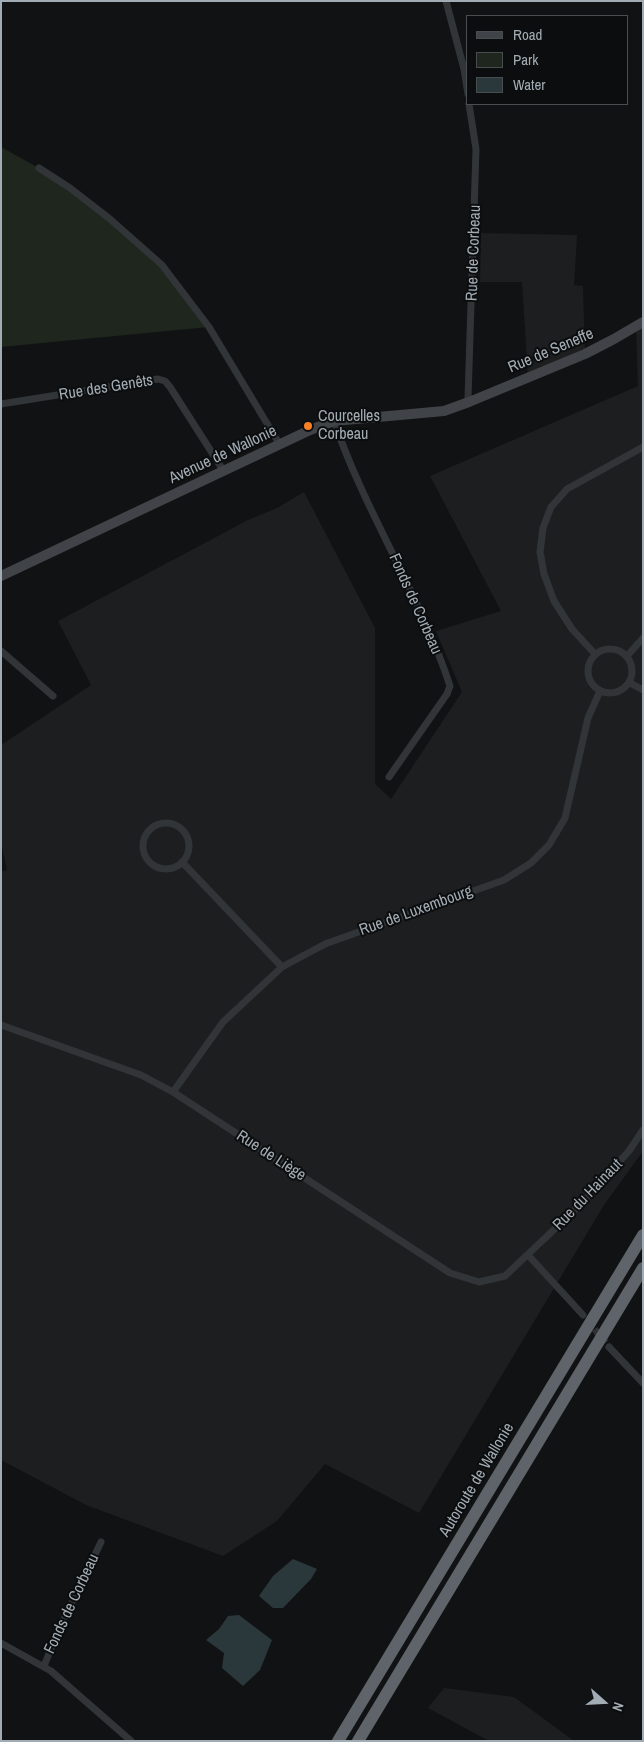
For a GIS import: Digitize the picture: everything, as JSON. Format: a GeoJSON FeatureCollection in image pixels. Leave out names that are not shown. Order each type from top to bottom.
{"type":"FeatureCollection","features":[{"type":"Feature","properties":{"kind":"highway","name":"Autoroute de Wallonie"},"geometry":{"type":"LineString","coordinates":[[338,1741],[643,1235]]}},
{"type":"Feature","properties":{"kind":"highway","name":"Autoroute de Wallonie"},"geometry":{"type":"LineString","coordinates":[[358,1741],[643,1268]]}},
{"type":"Feature","properties":{"kind":"street"},"geometry":{"type":"LineString","coordinates":[[446,1],[467,88]]}},
{"type":"Feature","properties":{"kind":"street","name":"Rue de Corbeau"},"geometry":{"type":"LineString","coordinates":[[469,105],[476,158],[469,402]]}},
{"type":"Feature","properties":{"kind":"street"},"geometry":{"type":"LineString","coordinates":[[39,168],[70,188],[110,219],[162,265],[209,327],[280,445]]}},
{"type":"Feature","properties":{"kind":"street","name":"Rue de Seneffe"},"geometry":{"type":"LineString","coordinates":[[469,402],[585,354],[643,322]]}},
{"type":"Feature","properties":{"kind":"street","name":"Rue des Genêts"},"geometry":{"type":"LineString","coordinates":[[1,404],[158,379],[165,381],[223,470]]}},
{"type":"Feature","properties":{"kind":"street","name":"Avenue de Wallonie"},"geometry":{"type":"LineString","coordinates":[[1,576],[223,470],[334,421],[444,410],[469,402]]}},
{"type":"Feature","properties":{"kind":"street","name":"Fonds de Corbeau"},"geometry":{"type":"LineString","coordinates":[[334,421],[361,486],[431,637],[450,686],[447,694],[389,777]]}},
{"type":"Feature","properties":{"kind":"street"},"geometry":{"type":"LineString","coordinates":[[595,654],[572,629],[554,601],[544,574],[540,552],[543,528],[551,507],[568,489],[643,447]]}},
{"type":"Feature","properties":{"kind":"street"},"geometry":{"type":"LineString","coordinates":[[627,656],[643,638]]}},
{"type":"Feature","properties":{"kind":"street"},"geometry":{"type":"LineString","coordinates":[[608,649],[615,649],[627,656],[633,669],[630,683],[620,692],[606,694],[594,687],[588,674],[588,667],[595,654],[608,649]]}},
{"type":"Feature","properties":{"kind":"street"},"geometry":{"type":"LineString","coordinates":[[1,651],[53,696]]}},
{"type":"Feature","properties":{"kind":"street"},"geometry":{"type":"LineString","coordinates":[[630,683],[643,690]]}},
{"type":"Feature","properties":{"kind":"street","name":"Rue de Luxembourg"},"geometry":{"type":"LineString","coordinates":[[173,1092],[223,1022],[282,967],[325,944],[504,880],[531,863],[549,845],[565,818],[588,718],[600,691]]}},
{"type":"Feature","properties":{"kind":"street"},"geometry":{"type":"LineString","coordinates":[[166,824],[174,825],[183,832],[188,842],[188,849],[182,862],[177,866],[165,869],[158,868],[148,861],[143,848],[144,840],[152,828],[166,824]]}},
{"type":"Feature","properties":{"kind":"street"},"geometry":{"type":"LineString","coordinates":[[182,862],[282,967]]}},
{"type":"Feature","properties":{"kind":"street","name":"Rue de Liège"},"geometry":{"type":"LineString","coordinates":[[1,1025],[141,1075],[173,1092],[450,1273],[480,1282],[504,1276],[528,1255]]}},
{"type":"Feature","properties":{"kind":"street","name":"Rue du Hainaut"},"geometry":{"type":"LineString","coordinates":[[528,1255],[629,1151],[643,1130]]}},
{"type":"Feature","properties":{"kind":"street"},"geometry":{"type":"LineString","coordinates":[[528,1255],[583,1315]]}},
{"type":"Feature","properties":{"kind":"street"},"geometry":{"type":"LineString","coordinates":[[609,1347],[643,1383]]}},
{"type":"Feature","properties":{"kind":"street","name":"Fonds de Corbeau"},"geometry":{"type":"LineString","coordinates":[[44,1666],[56,1636],[101,1542]]}},
{"type":"Feature","properties":{"kind":"street"},"geometry":{"type":"LineString","coordinates":[[1,1643],[51,1671],[131,1741]]}},
{"type":"Feature","properties":{"kind":"shaded area"},"geometry":{"type":"Polygon","coordinates":[[[481,233],[577,235],[574,285],[583,286],[585,354],[528,377],[522,282],[480,282],[481,233]]]}},
{"type":"Feature","properties":{"kind":"shaded area"},"geometry":{"type":"Polygon","coordinates":[[[643,322],[643,1151],[604,1205],[419,1513],[325,1464],[277,1521],[223,1556],[86,1505],[1,1460],[1,872],[7,870],[1,842],[1,745],[91,685],[58,621],[248,520],[277,508],[304,492],[375,628],[375,784],[391,799],[462,692],[436,631],[501,611],[430,476],[638,386],[636,325],[643,322]]]}},
{"type":"Feature","properties":{"kind":"shaded area"},"geometry":{"type":"Polygon","coordinates":[[[444,1688],[514,1697],[574,1741],[489,1741],[428,1708],[444,1688]]]}},
{"type":"Feature","properties":{"kind":"green space"},"geometry":{"type":"Polygon","coordinates":[[[1,147],[70,188],[162,265],[209,327],[1,347],[1,147]]]}},
{"type":"Feature","properties":{"kind":"water"},"geometry":{"type":"Polygon","coordinates":[[[293,1559],[317,1569],[311,1579],[283,1608],[273,1608],[259,1596],[273,1576],[293,1559]]]}},
{"type":"Feature","properties":{"kind":"water"},"geometry":{"type":"Polygon","coordinates":[[[239,1615],[272,1640],[260,1670],[243,1686],[222,1668],[224,1653],[206,1640],[219,1629],[228,1616],[239,1615]]]}},
{"type":"Feature","properties":{"kind":"tunnel"},"geometry":{"type":"LineString","coordinates":[[588,1321],[609,1347]]}},
{"type":"Feature","properties":{"kind":"place","name":"Courcelles Corbeau"},"geometry":{"type":"Point","coordinates":[308,426]}}]}
